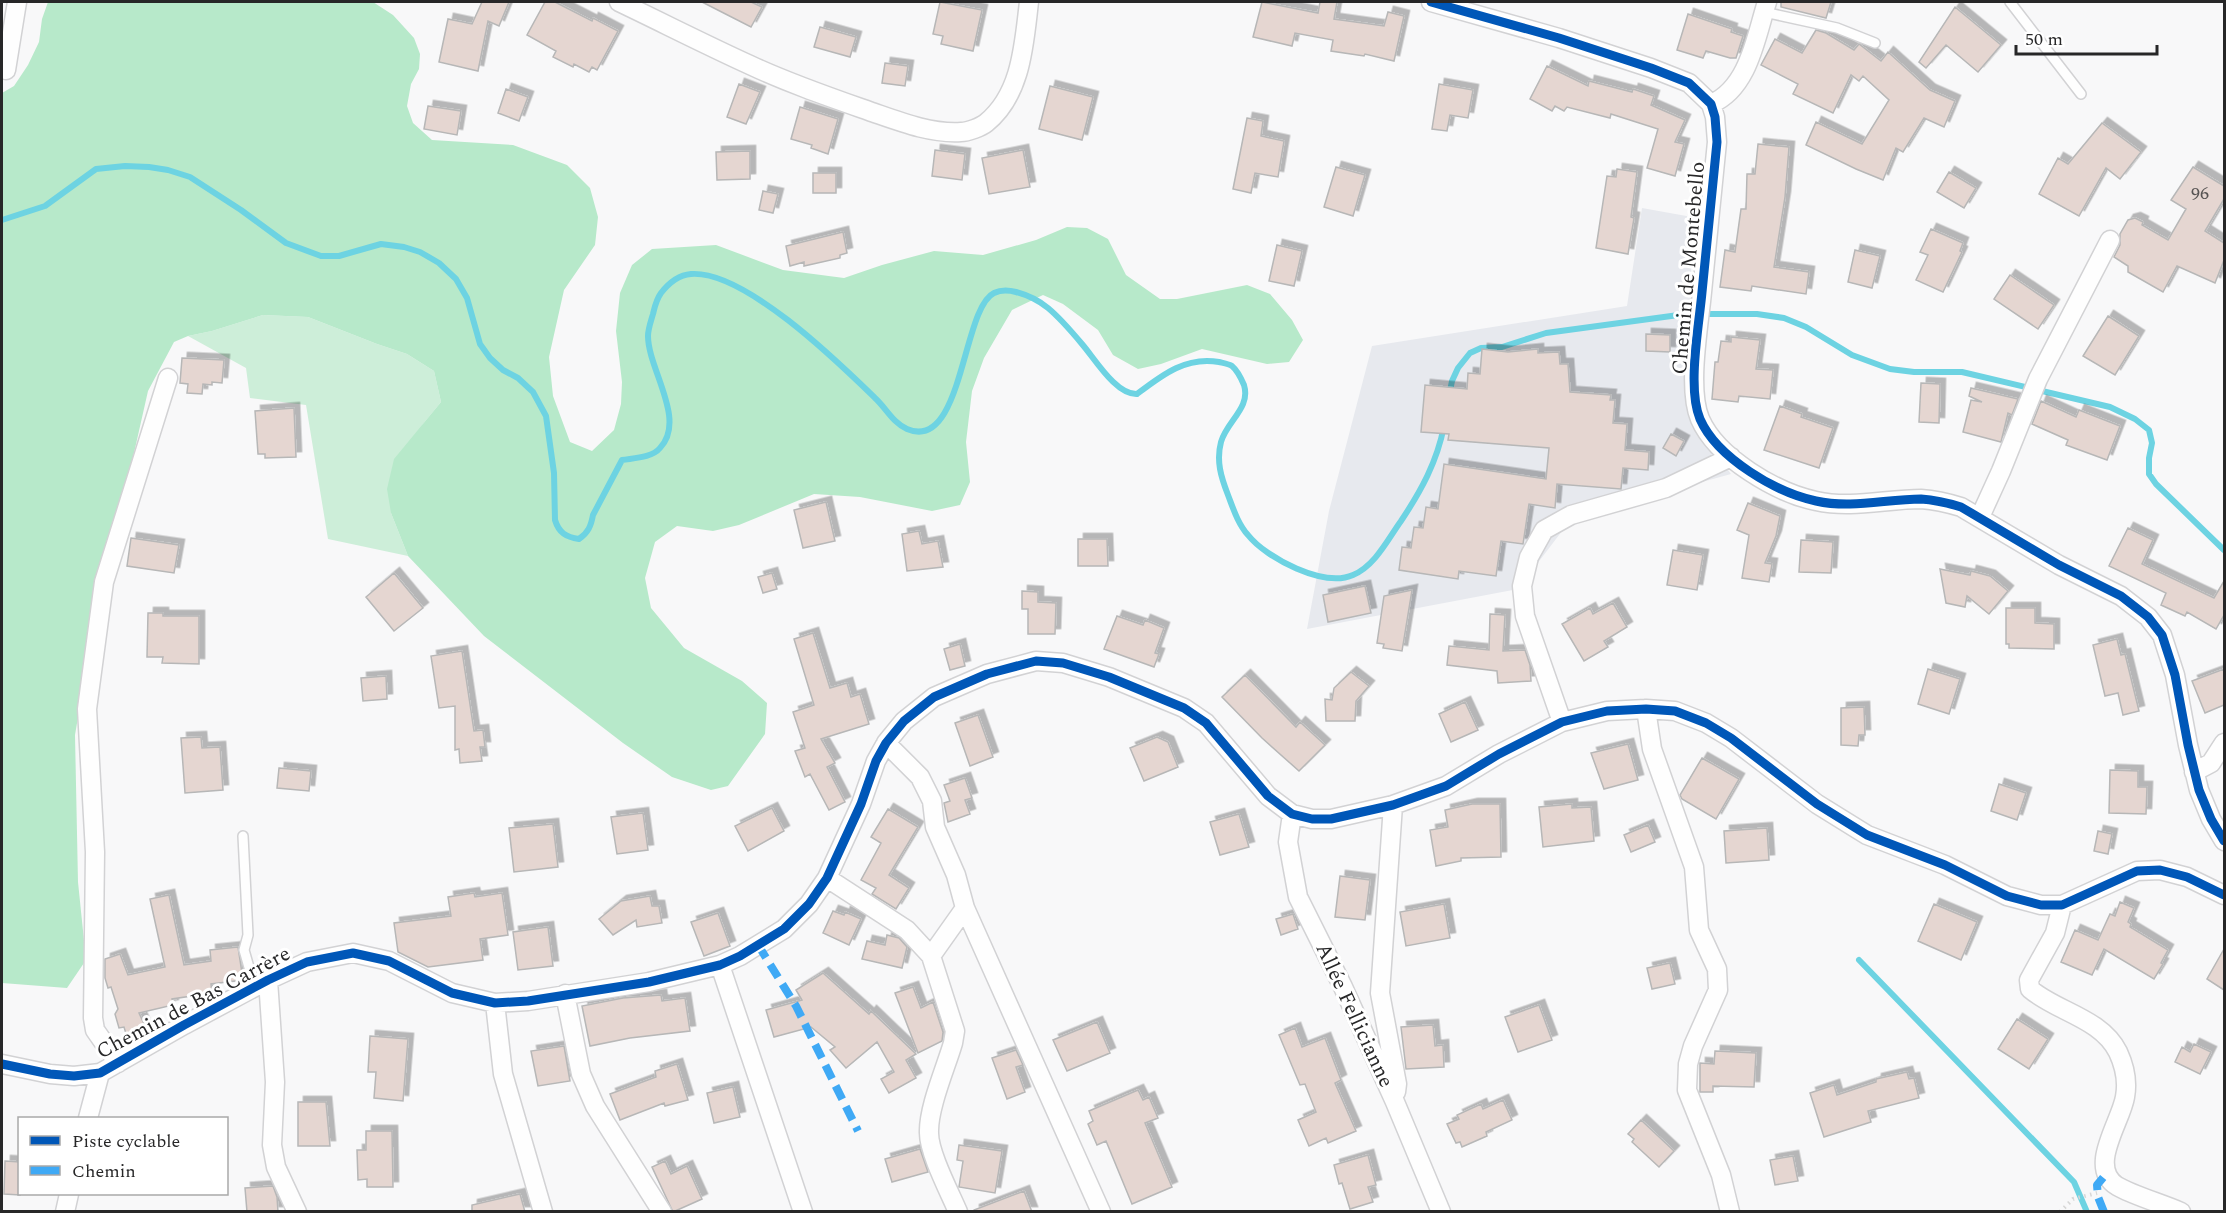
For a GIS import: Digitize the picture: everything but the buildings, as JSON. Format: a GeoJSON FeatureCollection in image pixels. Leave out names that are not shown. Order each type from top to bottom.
{"type":"FeatureCollection","features":[{"type":"Feature","properties":{"kind":"street"},"geometry":{"type":"LineString","coordinates":[[6,70],[17,2]]}},
{"type":"Feature","properties":{"kind":"street"},"geometry":{"type":"LineString","coordinates":[[619,2],[751,66],[817,93],[901,121],[936,130],[964,132],[985,124],[1002,107],[1014,85],[1024,42],[1029,2]]}},
{"type":"Feature","properties":{"kind":"street"},"geometry":{"type":"LineString","coordinates":[[1431,2],[1559,38],[1651,68],[1689,83],[1711,104],[1720,100],[1740,79],[1749,62],[1766,7]]}},
{"type":"Feature","properties":{"kind":"street","name":"Chemin de Montebello"},"geometry":{"type":"LineString","coordinates":[[1711,104],[1715,117],[1717,142],[1696,348],[1694,392],[1700,419],[1717,443],[1731,457],[1746,470],[1781,490],[1816,501],[1846,505],[1921,500],[1944,502],[1961,507],[2059,565],[2121,596],[2148,617],[2162,635],[2175,675],[2194,772],[2211,819],[2224,841]]}},
{"type":"Feature","properties":{"kind":"street"},"geometry":{"type":"LineString","coordinates":[[1980,517],[2038,379],[2110,240]]}},
{"type":"Feature","properties":{"kind":"street"},"geometry":{"type":"LineString","coordinates":[[118,1063],[95,1030],[93,1018],[95,852],[87,709],[104,582],[168,378]]}},
{"type":"Feature","properties":{"kind":"street"},"geometry":{"type":"LineString","coordinates":[[1562,722],[1525,616],[1522,586],[1529,557],[1544,530],[1571,515],[1666,488],[1731,457]]}},
{"type":"Feature","properties":{"kind":"street","name":"Chemin de Bas Carrère"},"geometry":{"type":"LineString","coordinates":[[2,1064],[50,1074],[74,1076],[100,1073],[262,984],[308,962],[353,953],[389,960],[452,993],[495,1003],[649,982],[720,965],[740,956],[784,929],[809,904],[827,878],[861,804],[876,761],[886,743],[904,721],[934,697],[987,675],[1036,661],[1063,663],[1109,677],[1191,713],[1206,723],[1268,796],[1292,814],[1312,819],[1331,819],[1393,805],[1446,786],[1508,749],[1562,722],[1607,711],[1646,709],[1675,711],[1706,723],[1731,738],[1817,804],[1867,836],[1945,865],[2007,896],[2041,905],[2062,905],[2137,871],[2160,870],[2187,877],[2224,895]]}},
{"type":"Feature","properties":{"kind":"street"},"geometry":{"type":"LineString","coordinates":[[1646,709],[1652,749],[1694,867],[1699,930],[1718,969],[1718,990],[1693,1046],[1688,1064],[1687,1090],[1721,1175],[1732,1211]]}},
{"type":"Feature","properties":{"kind":"street"},"geometry":{"type":"LineString","coordinates":[[2194,772],[2211,763],[2224,742]]}},
{"type":"Feature","properties":{"kind":"street"},"geometry":{"type":"LineString","coordinates":[[886,743],[920,777],[932,801],[935,827],[956,875],[965,908],[1101,1212]]}},
{"type":"Feature","properties":{"kind":"street"},"geometry":{"type":"LineString","coordinates":[[1393,805],[1380,993],[1397,1084],[1395,1102]]}},
{"type":"Feature","properties":{"kind":"street","name":"Allée Fellicianne"},"geometry":{"type":"LineString","coordinates":[[1292,814],[1288,842],[1298,897],[1395,1102],[1441,1212]]}},
{"type":"Feature","properties":{"kind":"street"},"geometry":{"type":"LineString","coordinates":[[827,878],[907,930],[931,956],[955,1031],[930,1117],[928,1134],[958,1212]]}},
{"type":"Feature","properties":{"kind":"street"},"geometry":{"type":"LineString","coordinates":[[2062,905],[2055,933],[2030,980],[2030,989],[2041,999],[2101,1030],[2117,1050],[2126,1073],[2125,1098],[2107,1147],[2104,1162],[2106,1174],[2116,1185],[2181,1212]]}},
{"type":"Feature","properties":{"kind":"street"},"geometry":{"type":"LineString","coordinates":[[931,956],[965,908]]}},
{"type":"Feature","properties":{"kind":"street"},"geometry":{"type":"LineString","coordinates":[[720,965],[803,1212]]}},
{"type":"Feature","properties":{"kind":"street"},"geometry":{"type":"LineString","coordinates":[[262,984],[275,1082],[272,1145],[276,1167],[297,1212]]}},
{"type":"Feature","properties":{"kind":"street"},"geometry":{"type":"LineString","coordinates":[[565,994],[581,1074],[595,1106],[657,1200],[662,1212]]}},
{"type":"Feature","properties":{"kind":"street"},"geometry":{"type":"LineString","coordinates":[[495,1003],[503,1074],[543,1212]]}},
{"type":"Feature","properties":{"kind":"street"},"geometry":{"type":"LineString","coordinates":[[89,1117],[100,1073]]}},
{"type":"Feature","properties":{"kind":"street"},"geometry":{"type":"LineString","coordinates":[[65,1212],[69,1195]]}},
{"type":"Feature","properties":{"kind":"lane"},"geometry":{"type":"LineString","coordinates":[[2010,2],[2081,94]]}},
{"type":"Feature","properties":{"kind":"lane"},"geometry":{"type":"LineString","coordinates":[[1766,7],[1837,28],[1875,43]]}},
{"type":"Feature","properties":{"kind":"lane"},"geometry":{"type":"LineString","coordinates":[[243,836],[248,935],[244,950],[262,984]]}},
{"type":"Feature","properties":{"kind":"path"},"geometry":{"type":"LineString","coordinates":[[2060,1212],[2073,1199],[2097,1193]]}},
{"type":"Feature","properties":{"kind":"shaded area"},"geometry":{"type":"Polygon","coordinates":[[[1642,208],[1692,217],[1689,404],[1704,438],[1731,474],[1572,518],[1518,589],[1307,629],[1329,511],[1372,346],[1627,306],[1642,208]]]}},
{"type":"Feature","properties":{"kind":"green space"},"geometry":{"type":"Polygon","coordinates":[[[48,2],[373,2],[393,15],[414,38],[420,54],[419,69],[411,84],[407,106],[413,123],[432,140],[513,145],[567,165],[590,188],[598,217],[595,245],[564,290],[549,357],[553,396],[570,442],[592,451],[614,430],[621,404],[622,382],[616,331],[620,293],[632,265],[652,249],[716,245],[783,270],[844,278],[934,251],[983,255],[1036,240],[1067,227],[1087,228],[1108,239],[1126,275],[1160,299],[1177,299],[1247,285],[1270,294],[1292,320],[1303,340],[1289,362],[1267,364],[1202,349],[1161,364],[1138,369],[1113,355],[1098,330],[1063,304],[1043,295],[1012,310],[984,358],[972,391],[966,442],[970,482],[960,505],[932,511],[860,497],[814,494],[739,525],[713,531],[677,526],[655,542],[645,578],[651,608],[684,648],[742,681],[767,703],[765,734],[728,786],[711,790],[672,777],[623,743],[484,636],[408,556],[391,513],[387,489],[394,459],[441,402],[434,371],[407,354],[308,317],[263,315],[174,342],[148,391],[89,652],[75,735],[78,882],[86,960],[67,988],[2,983],[2,93],[14,86],[28,65],[39,42],[42,19],[48,2]]]}},
{"type":"Feature","properties":{"kind":"green space"},"geometry":{"type":"Polygon","coordinates":[[[263,315],[308,317],[407,354],[434,371],[441,402],[423,424],[391,513],[408,556],[328,539],[306,405],[250,398],[246,368],[188,336],[263,315]]]}},
{"type":"Feature","properties":{"kind":"waterway"},"geometry":{"type":"LineString","coordinates":[[2,220],[45,206],[96,169],[125,166],[149,167],[190,177],[286,243],[321,256],[339,256],[381,244],[420,252],[439,263],[456,279],[467,298],[480,344],[490,358],[533,392],[546,416],[554,473],[555,520],[564,534],[579,539],[589,529],[593,515],[622,460],[652,454],[660,448],[667,437],[670,423],[668,409],[650,349],[648,331],[661,293],[674,281],[691,274],[713,277],[763,302],[838,363],[898,423],[907,429],[926,431],[940,420],[960,376],[983,304],[999,291],[1020,293],[1048,308],[1074,335],[1106,375],[1129,393],[1137,394],[1165,374],[1185,364],[1207,361],[1231,365],[1240,377],[1245,393],[1241,408],[1224,434],[1219,462],[1223,482],[1236,516],[1256,544],[1281,561],[1312,574],[1341,578],[1353,575],[1368,565],[1380,551],[1422,487],[1433,464],[1444,426]]}},
{"type":"Feature","properties":{"kind":"waterway"},"geometry":{"type":"LineString","coordinates":[[1449,396],[1458,368],[1470,353],[1481,348],[1502,347],[1546,333],[1686,314],[1757,314],[1784,318],[1806,327],[1852,355],[1890,369],[1914,372],[1962,372],[2110,407],[2135,419],[2149,430],[2152,443],[2149,474],[2156,484],[2224,550]]}},
{"type":"Feature","properties":{"kind":"waterway"},"geometry":{"type":"LineString","coordinates":[[1859,960],[2074,1182],[2087,1212]]}},
{"type":"Feature","properties":{"kind":"marked path"},"geometry":{"type":"LineString","coordinates":[[758,945],[796,1006],[858,1131]]}},
{"type":"Feature","properties":{"kind":"marked path"},"geometry":{"type":"LineString","coordinates":[[2104,1212],[2098,1197],[2097,1185],[2106,1174]]}},
{"type":"Feature","properties":{"kind":"cycle path"},"geometry":{"type":"LineString","coordinates":[[1431,2],[1559,38],[1651,68],[1689,83],[1711,104],[1715,117],[1717,142],[1694,374],[1696,406],[1708,433],[1720,447],[1750,472],[1801,497],[1843,504],[1921,499],[1961,507],[2059,565],[2121,596],[2148,617],[2162,635],[2175,675],[2199,790],[2211,819],[2224,841]]}},
{"type":"Feature","properties":{"kind":"cycle path"},"geometry":{"type":"LineString","coordinates":[[2,1064],[50,1074],[74,1076],[100,1073],[268,980],[307,962],[353,953],[389,961],[452,993],[495,1003],[528,1001],[649,982],[720,965],[740,956],[784,929],[809,904],[827,878],[861,804],[876,761],[886,743],[904,721],[934,697],[987,674],[1036,661],[1063,663],[1109,677],[1184,708],[1206,723],[1268,796],[1292,814],[1312,819],[1331,819],[1393,805],[1446,786],[1499,754],[1562,722],[1607,711],[1646,709],[1675,711],[1706,723],[1731,738],[1817,804],[1867,835],[1945,865],[2007,896],[2041,905],[2062,905],[2137,871],[2160,870],[2187,877],[2224,895]]}}]}
